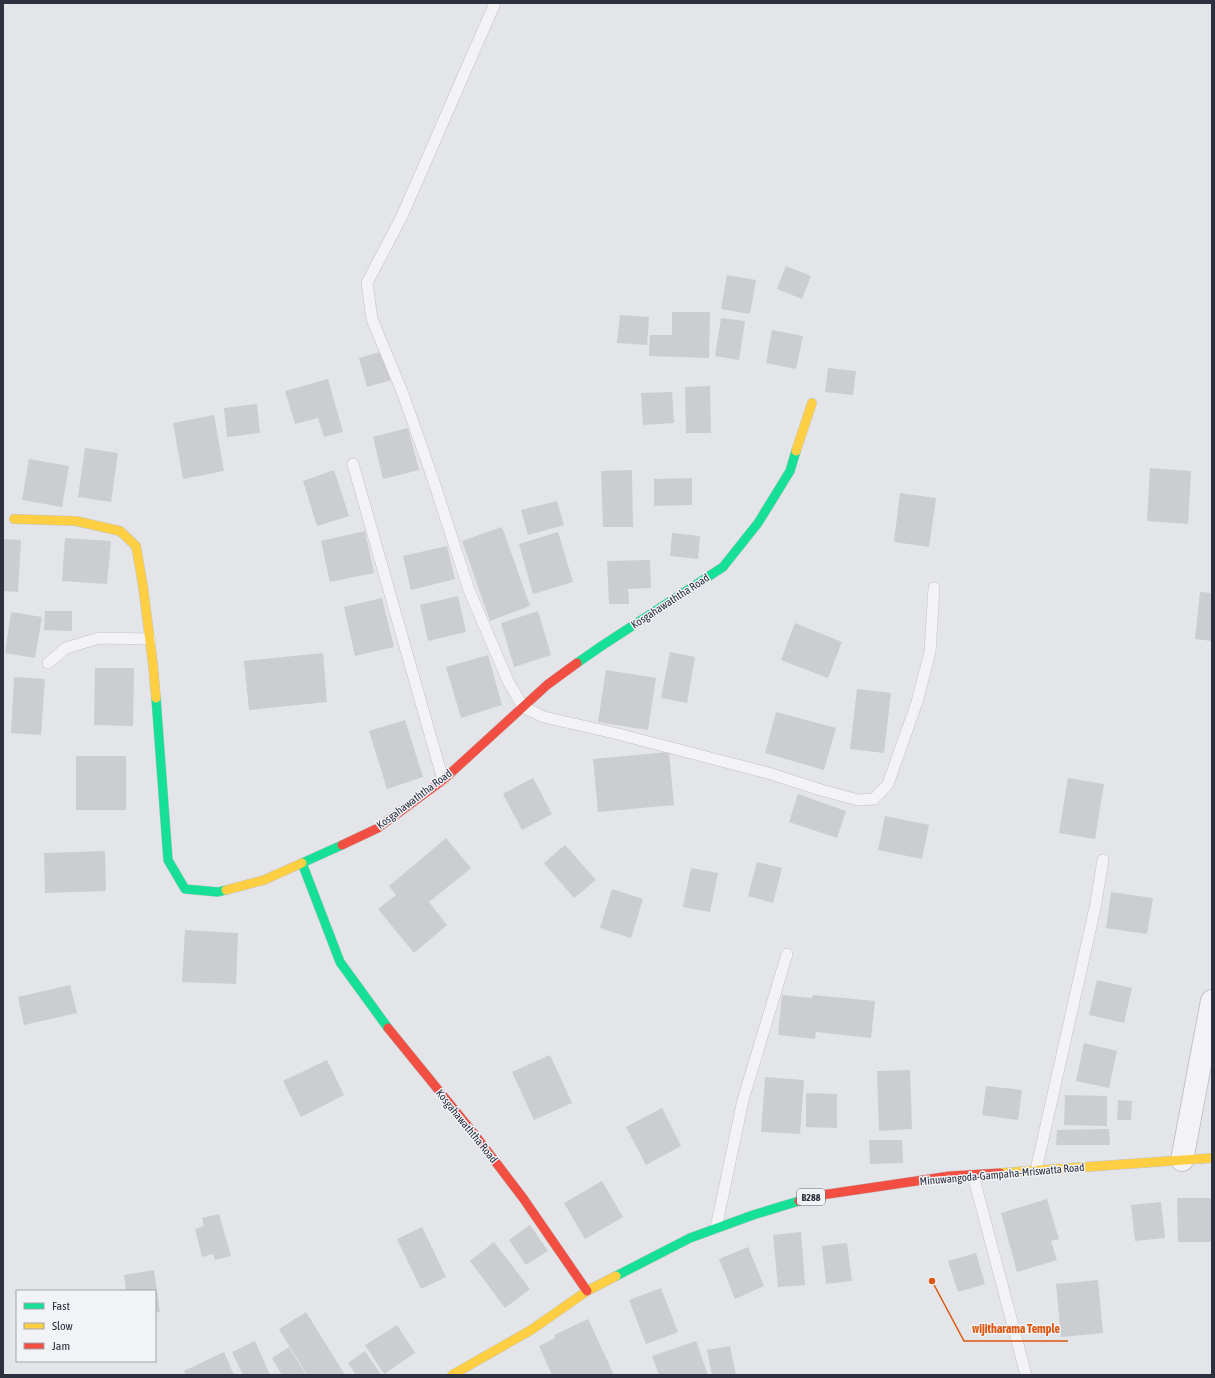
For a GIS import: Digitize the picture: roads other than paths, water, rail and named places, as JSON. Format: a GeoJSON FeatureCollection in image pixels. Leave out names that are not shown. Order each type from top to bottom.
{"type":"FeatureCollection","features":[{"type":"Feature","properties":{"kind":"street","name":"Kosgahawaththa Road"},"geometry":{"type":"LineString","coordinates":[[587,1291],[523,1198],[475,1135],[388,1028],[340,962],[302,863],[378,828],[443,780],[546,685],[603,645],[723,567],[758,523],[790,471],[812,403]]}},
{"type":"Feature","properties":{"kind":"street"},"geometry":{"type":"LineString","coordinates":[[14,519],[76,521],[120,531],[136,546],[143,586],[153,665],[168,860],[185,890],[218,892],[264,880],[302,863]]}},
{"type":"Feature","properties":{"kind":"street"},"geometry":{"type":"LineString","coordinates":[[1182,1160],[1212,1002]]}},
{"type":"Feature","properties":{"kind":"street","name":"Minuwangoda-Gampaha-Mriswatta Road"},"geometry":{"type":"LineString","coordinates":[[452,1375],[531,1330],[587,1291],[690,1238],[753,1215],[815,1196],[950,1176],[1212,1158]]}},
{"type":"Feature","properties":{"kind":"lane"},"geometry":{"type":"LineString","coordinates":[[495,3],[402,216],[367,283],[372,318],[408,408],[469,590],[508,680],[523,707],[544,717],[614,733],[768,774],[858,800],[874,799],[888,784],[917,702],[930,652],[934,588]]}},
{"type":"Feature","properties":{"kind":"lane"},"geometry":{"type":"LineString","coordinates":[[352,464],[443,780]]}},
{"type":"Feature","properties":{"kind":"lane"},"geometry":{"type":"LineString","coordinates":[[48,663],[66,648],[99,638],[150,639]]}},
{"type":"Feature","properties":{"kind":"lane"},"geometry":{"type":"LineString","coordinates":[[1036,1170],[1095,908],[1103,860]]}},
{"type":"Feature","properties":{"kind":"lane"},"geometry":{"type":"LineString","coordinates":[[716,1228],[743,1100],[787,954]]}},
{"type":"Feature","properties":{"kind":"lane"},"geometry":{"type":"LineString","coordinates":[[973,1175],[1026,1375]]}},
{"type":"Feature","properties":{"kind":"place","name":"wijitharama Temple"},"geometry":{"type":"Point","coordinates":[932,1281]}}]}
